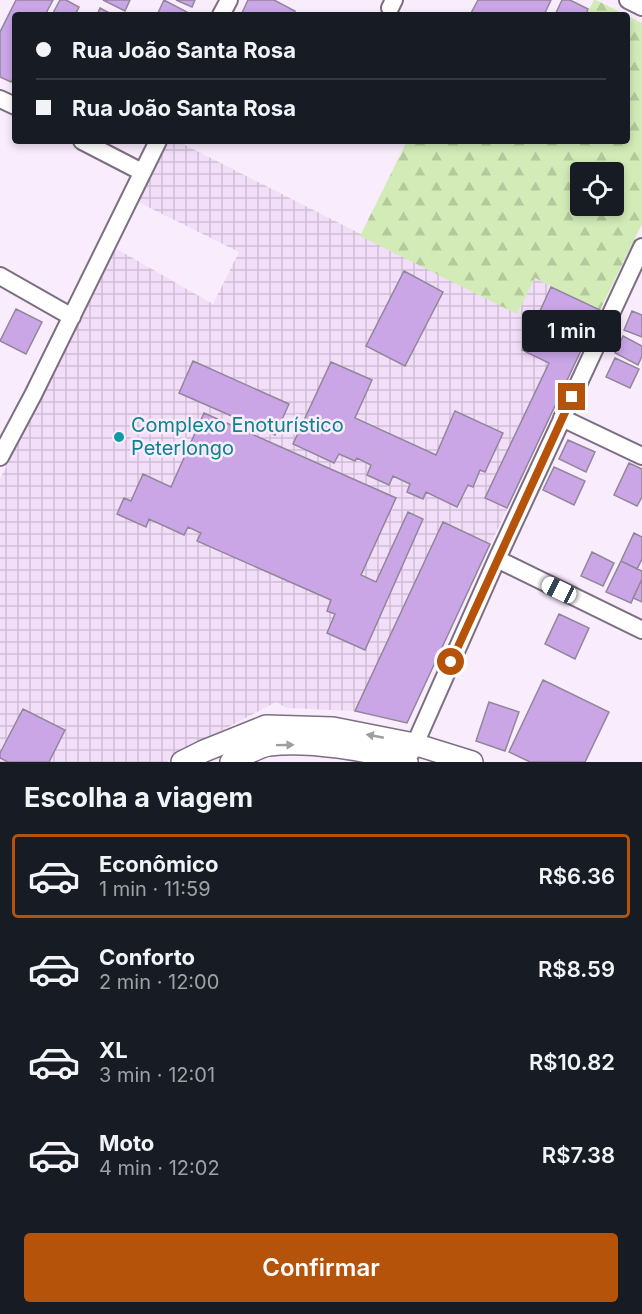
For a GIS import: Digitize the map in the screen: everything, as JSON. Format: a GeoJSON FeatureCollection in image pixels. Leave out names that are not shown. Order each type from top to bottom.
{"type":"FeatureCollection","features":[{"type":"Feature","properties":{"kind":"main road"},"geometry":{"type":"LineString","coordinates":[[182,762],[266,726],[333,728],[409,756]]}},
{"type":"Feature","properties":{"kind":"main road"},"geometry":{"type":"LineString","coordinates":[[231,762],[267,745],[298,745],[472,762]]}},
{"type":"Feature","properties":{"kind":"street"},"geometry":{"type":"LineString","coordinates":[[628,0],[642,7]]}},
{"type":"Feature","properties":{"kind":"street"},"geometry":{"type":"LineString","coordinates":[[88,144],[142,172]]}},
{"type":"Feature","properties":{"kind":"street"},"geometry":{"type":"LineString","coordinates":[[0,457],[72,317],[156,144]]}},
{"type":"Feature","properties":{"kind":"street"},"geometry":{"type":"LineString","coordinates":[[409,756],[497,559],[642,247]]}},
{"type":"Feature","properties":{"kind":"street"},"geometry":{"type":"LineString","coordinates":[[0,276],[72,317]]}},
{"type":"Feature","properties":{"kind":"street"},"geometry":{"type":"LineString","coordinates":[[562,418],[642,456]]}},
{"type":"Feature","properties":{"kind":"street"},"geometry":{"type":"LineString","coordinates":[[497,559],[642,630]]}},
{"type":"Feature","properties":{"kind":"shaded area"},"geometry":{"type":"Polygon","coordinates":[[[167,144],[183,144],[517,313],[535,278],[600,310],[407,723],[355,711],[287,708],[276,702],[190,747],[167,762],[0,762],[0,479],[115,248],[213,304],[239,252],[138,202],[167,144]]]}},
{"type":"Feature","properties":{"kind":"green space"},"geometry":{"type":"Polygon","coordinates":[[[596,0],[620,12],[588,12],[596,0]]]}},
{"type":"Feature","properties":{"kind":"green space"},"geometry":{"type":"Polygon","coordinates":[[[630,17],[642,23],[642,224],[600,310],[535,278],[517,314],[360,236],[406,144],[630,144],[630,17]]]}},
{"type":"Feature","properties":{"kind":"building"},"geometry":{"type":"Polygon","coordinates":[[[16,0],[53,0],[47,12],[12,12],[11,82],[0,77],[0,32],[16,0]]]}},
{"type":"Feature","properties":{"kind":"building"},"geometry":{"type":"Polygon","coordinates":[[[60,0],[66,0],[79,7],[76,12],[54,12],[60,0]]]}},
{"type":"Feature","properties":{"kind":"building"},"geometry":{"type":"Polygon","coordinates":[[[103,0],[130,0],[125,11],[103,0]]]}},
{"type":"Feature","properties":{"kind":"building"},"geometry":{"type":"Polygon","coordinates":[[[164,0],[187,12],[158,12],[164,0]]]}},
{"type":"Feature","properties":{"kind":"building"},"geometry":{"type":"Polygon","coordinates":[[[176,0],[195,0],[192,7],[176,0]]]}},
{"type":"Feature","properties":{"kind":"building"},"geometry":{"type":"Polygon","coordinates":[[[248,0],[274,0],[295,11],[294,12],[242,12],[248,0]]]}},
{"type":"Feature","properties":{"kind":"building"},"geometry":{"type":"Polygon","coordinates":[[[478,0],[551,0],[545,12],[472,12],[478,0]]]}},
{"type":"Feature","properties":{"kind":"building"},"geometry":{"type":"Polygon","coordinates":[[[562,0],[570,0],[588,9],[587,12],[556,12],[562,0]]]}},
{"type":"Feature","properties":{"kind":"building"},"geometry":{"type":"Polygon","coordinates":[[[404,271],[443,292],[405,366],[366,346],[404,271]]]}},
{"type":"Feature","properties":{"kind":"building"},"geometry":{"type":"Polygon","coordinates":[[[551,287],[600,310],[507,508],[485,498],[549,363],[522,350],[551,287]]]}},
{"type":"Feature","properties":{"kind":"building"},"geometry":{"type":"Polygon","coordinates":[[[16,309],[42,322],[26,354],[0,341],[16,309]]]}},
{"type":"Feature","properties":{"kind":"building"},"geometry":{"type":"Polygon","coordinates":[[[632,311],[642,315],[642,337],[624,330],[632,311]]]}},
{"type":"Feature","properties":{"kind":"building"},"geometry":{"type":"Polygon","coordinates":[[[623,336],[642,346],[642,356],[638,365],[615,353],[623,336]]]}},
{"type":"Feature","properties":{"kind":"building"},"geometry":{"type":"Polygon","coordinates":[[[615,358],[639,369],[630,388],[606,377],[615,358]]]}},
{"type":"Feature","properties":{"kind":"building"},"geometry":{"type":"Polygon","coordinates":[[[193,361],[289,404],[275,435],[179,393],[193,361]]]}},
{"type":"Feature","properties":{"kind":"building"},"geometry":{"type":"Polygon","coordinates":[[[331,362],[372,380],[355,418],[436,455],[455,411],[503,433],[485,472],[480,470],[473,487],[468,485],[457,507],[426,492],[423,499],[407,492],[410,484],[393,476],[389,485],[367,475],[371,465],[357,458],[355,461],[339,454],[334,463],[293,444],[331,362]]]}},
{"type":"Feature","properties":{"kind":"building"},"geometry":{"type":"Polygon","coordinates":[[[204,413],[396,498],[361,575],[376,582],[408,512],[423,519],[365,650],[327,633],[335,614],[327,611],[331,600],[197,541],[201,533],[188,527],[184,535],[149,519],[146,527],[117,514],[124,498],[131,501],[143,474],[171,487],[204,413]]]}},
{"type":"Feature","properties":{"kind":"building"},"geometry":{"type":"Polygon","coordinates":[[[568,440],[595,452],[586,472],[559,459],[568,440]]]}},
{"type":"Feature","properties":{"kind":"building"},"geometry":{"type":"Polygon","coordinates":[[[629,463],[642,469],[642,497],[637,506],[614,495],[629,463]]]}},
{"type":"Feature","properties":{"kind":"building"},"geometry":{"type":"Polygon","coordinates":[[[554,467],[585,481],[574,505],[543,490],[554,467]]]}},
{"type":"Feature","properties":{"kind":"building"},"geometry":{"type":"Polygon","coordinates":[[[443,522],[490,544],[407,723],[355,711],[443,522]]]}},
{"type":"Feature","properties":{"kind":"building"},"geometry":{"type":"Polygon","coordinates":[[[634,533],[642,537],[642,559],[637,569],[621,561],[634,533]]]}},
{"type":"Feature","properties":{"kind":"building"},"geometry":{"type":"Polygon","coordinates":[[[592,552],[614,563],[603,586],[581,576],[592,552]]]}},
{"type":"Feature","properties":{"kind":"building"},"geometry":{"type":"Polygon","coordinates":[[[621,561],[642,571],[642,579],[631,603],[606,592],[621,561]]]}},
{"type":"Feature","properties":{"kind":"building"},"geometry":{"type":"Polygon","coordinates":[[[642,579],[642,602],[633,598],[642,579]]]}},
{"type":"Feature","properties":{"kind":"building"},"geometry":{"type":"Polygon","coordinates":[[[559,614],[589,628],[575,659],[545,644],[559,614]]]}},
{"type":"Feature","properties":{"kind":"building"},"geometry":{"type":"Polygon","coordinates":[[[543,680],[609,712],[585,762],[530,762],[509,752],[543,680]]]}},
{"type":"Feature","properties":{"kind":"building"},"geometry":{"type":"Polygon","coordinates":[[[489,702],[519,712],[505,751],[476,741],[489,702]]]}},
{"type":"Feature","properties":{"kind":"building"},"geometry":{"type":"Polygon","coordinates":[[[23,709],[65,730],[49,762],[8,762],[0,758],[0,753],[23,709]]]}},
{"type":"Feature","properties":{"kind":"place","name":"Complexo Enoturístico Peterlongo"},"geometry":{"type":"Point","coordinates":[119,437]}},
{"type":"Feature","properties":{"kind":"route"},"geometry":{"type":"LineString","coordinates":[[451,662],[572,397]]}}]}
